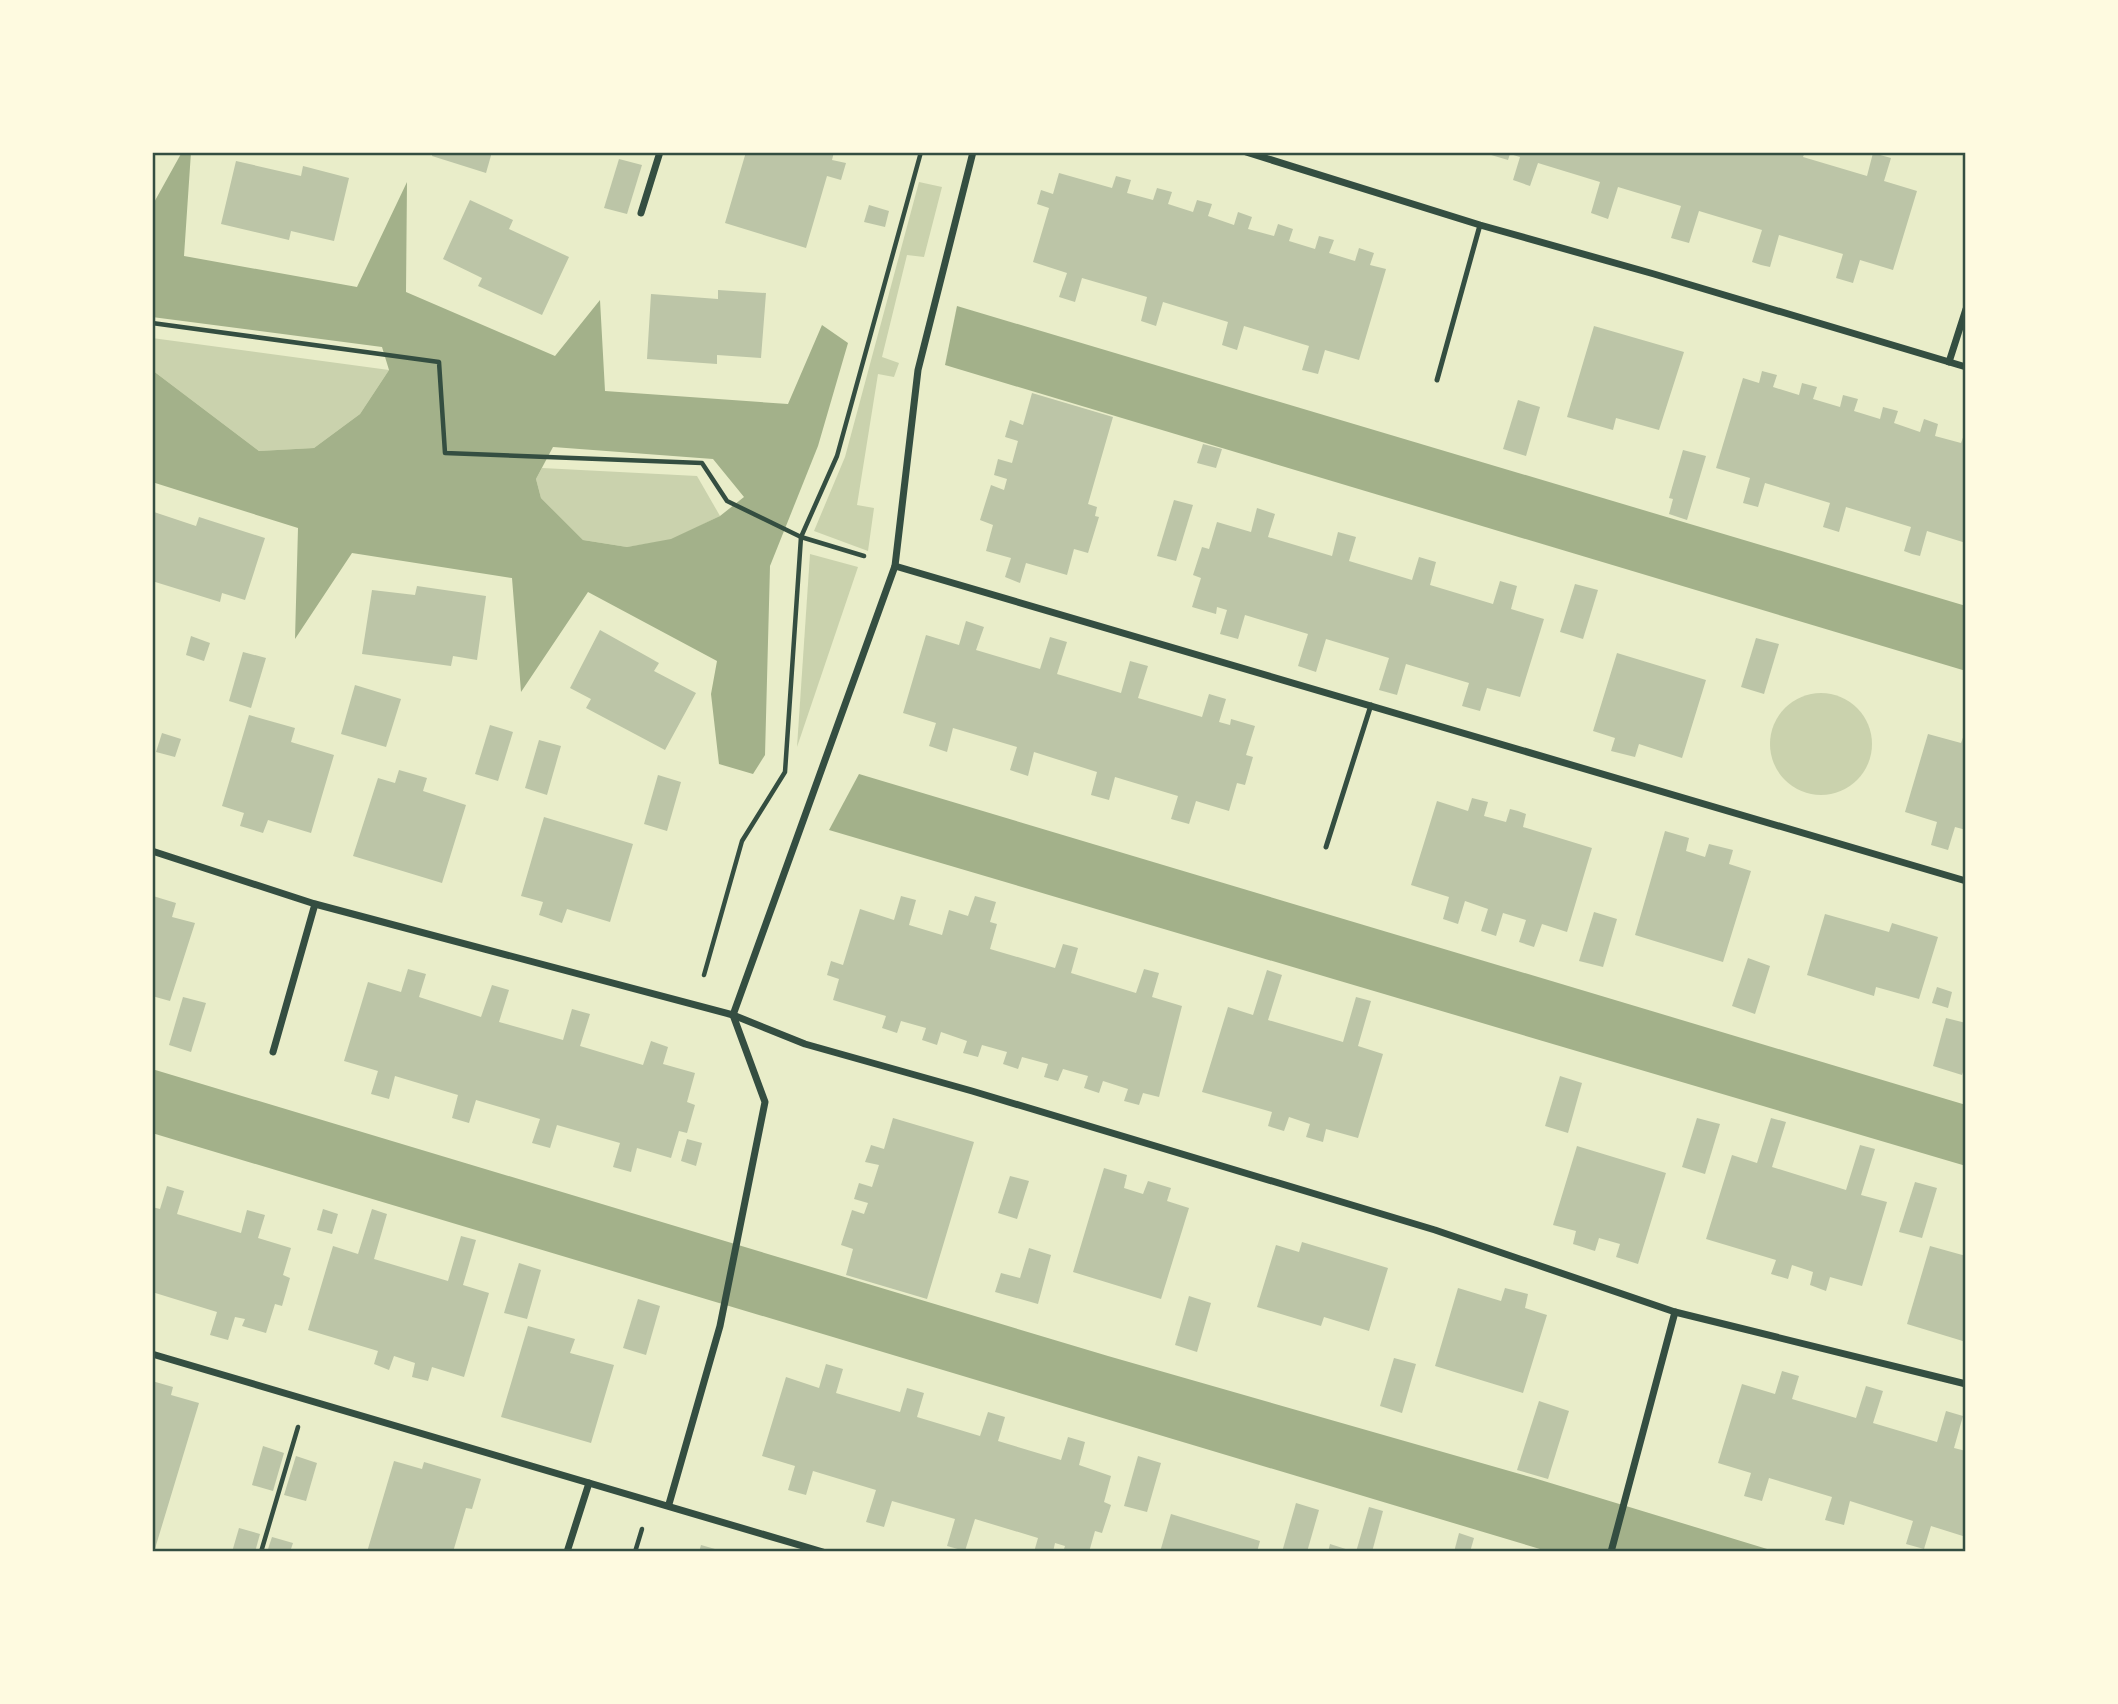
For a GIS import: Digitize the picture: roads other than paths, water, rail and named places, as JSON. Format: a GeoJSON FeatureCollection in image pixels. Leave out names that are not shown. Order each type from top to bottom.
{"type":"FeatureCollection","features":[{"type":"Feature","properties":{"kind":"street"},"geometry":{"type":"LineString","coordinates":[[641,213],[660,152]]}},
{"type":"Feature","properties":{"kind":"street"},"geometry":{"type":"LineString","coordinates":[[668,1504],[720,1326],[765,1101],[733,1015],[895,566],[918,370],[973,152]]}},
{"type":"Feature","properties":{"kind":"street"},"geometry":{"type":"LineString","coordinates":[[1246,152],[1480,225],[1966,367]]}},
{"type":"Feature","properties":{"kind":"street"},"geometry":{"type":"LineString","coordinates":[[1949,362],[1966,309]]}},
{"type":"Feature","properties":{"kind":"street"},"geometry":{"type":"LineString","coordinates":[[895,566],[1966,881]]}},
{"type":"Feature","properties":{"kind":"street"},"geometry":{"type":"LineString","coordinates":[[152,851],[315,904],[733,1015],[805,1044],[972,1091],[1435,1230],[1675,1312],[1966,1384]]}},
{"type":"Feature","properties":{"kind":"street"},"geometry":{"type":"LineString","coordinates":[[273,1052],[315,904]]}},
{"type":"Feature","properties":{"kind":"street"},"geometry":{"type":"LineString","coordinates":[[1611,1552],[1675,1312]]}},
{"type":"Feature","properties":{"kind":"street"},"geometry":{"type":"LineString","coordinates":[[152,1354],[668,1504],[823,1552]]}},
{"type":"Feature","properties":{"kind":"street"},"geometry":{"type":"LineString","coordinates":[[567,1552],[589,1483]]}},
{"type":"Feature","properties":{"kind":"lane"},"geometry":{"type":"LineString","coordinates":[[1437,380],[1480,225]]}},
{"type":"Feature","properties":{"kind":"lane"},"geometry":{"type":"LineString","coordinates":[[1326,847],[1371,705]]}}]}
